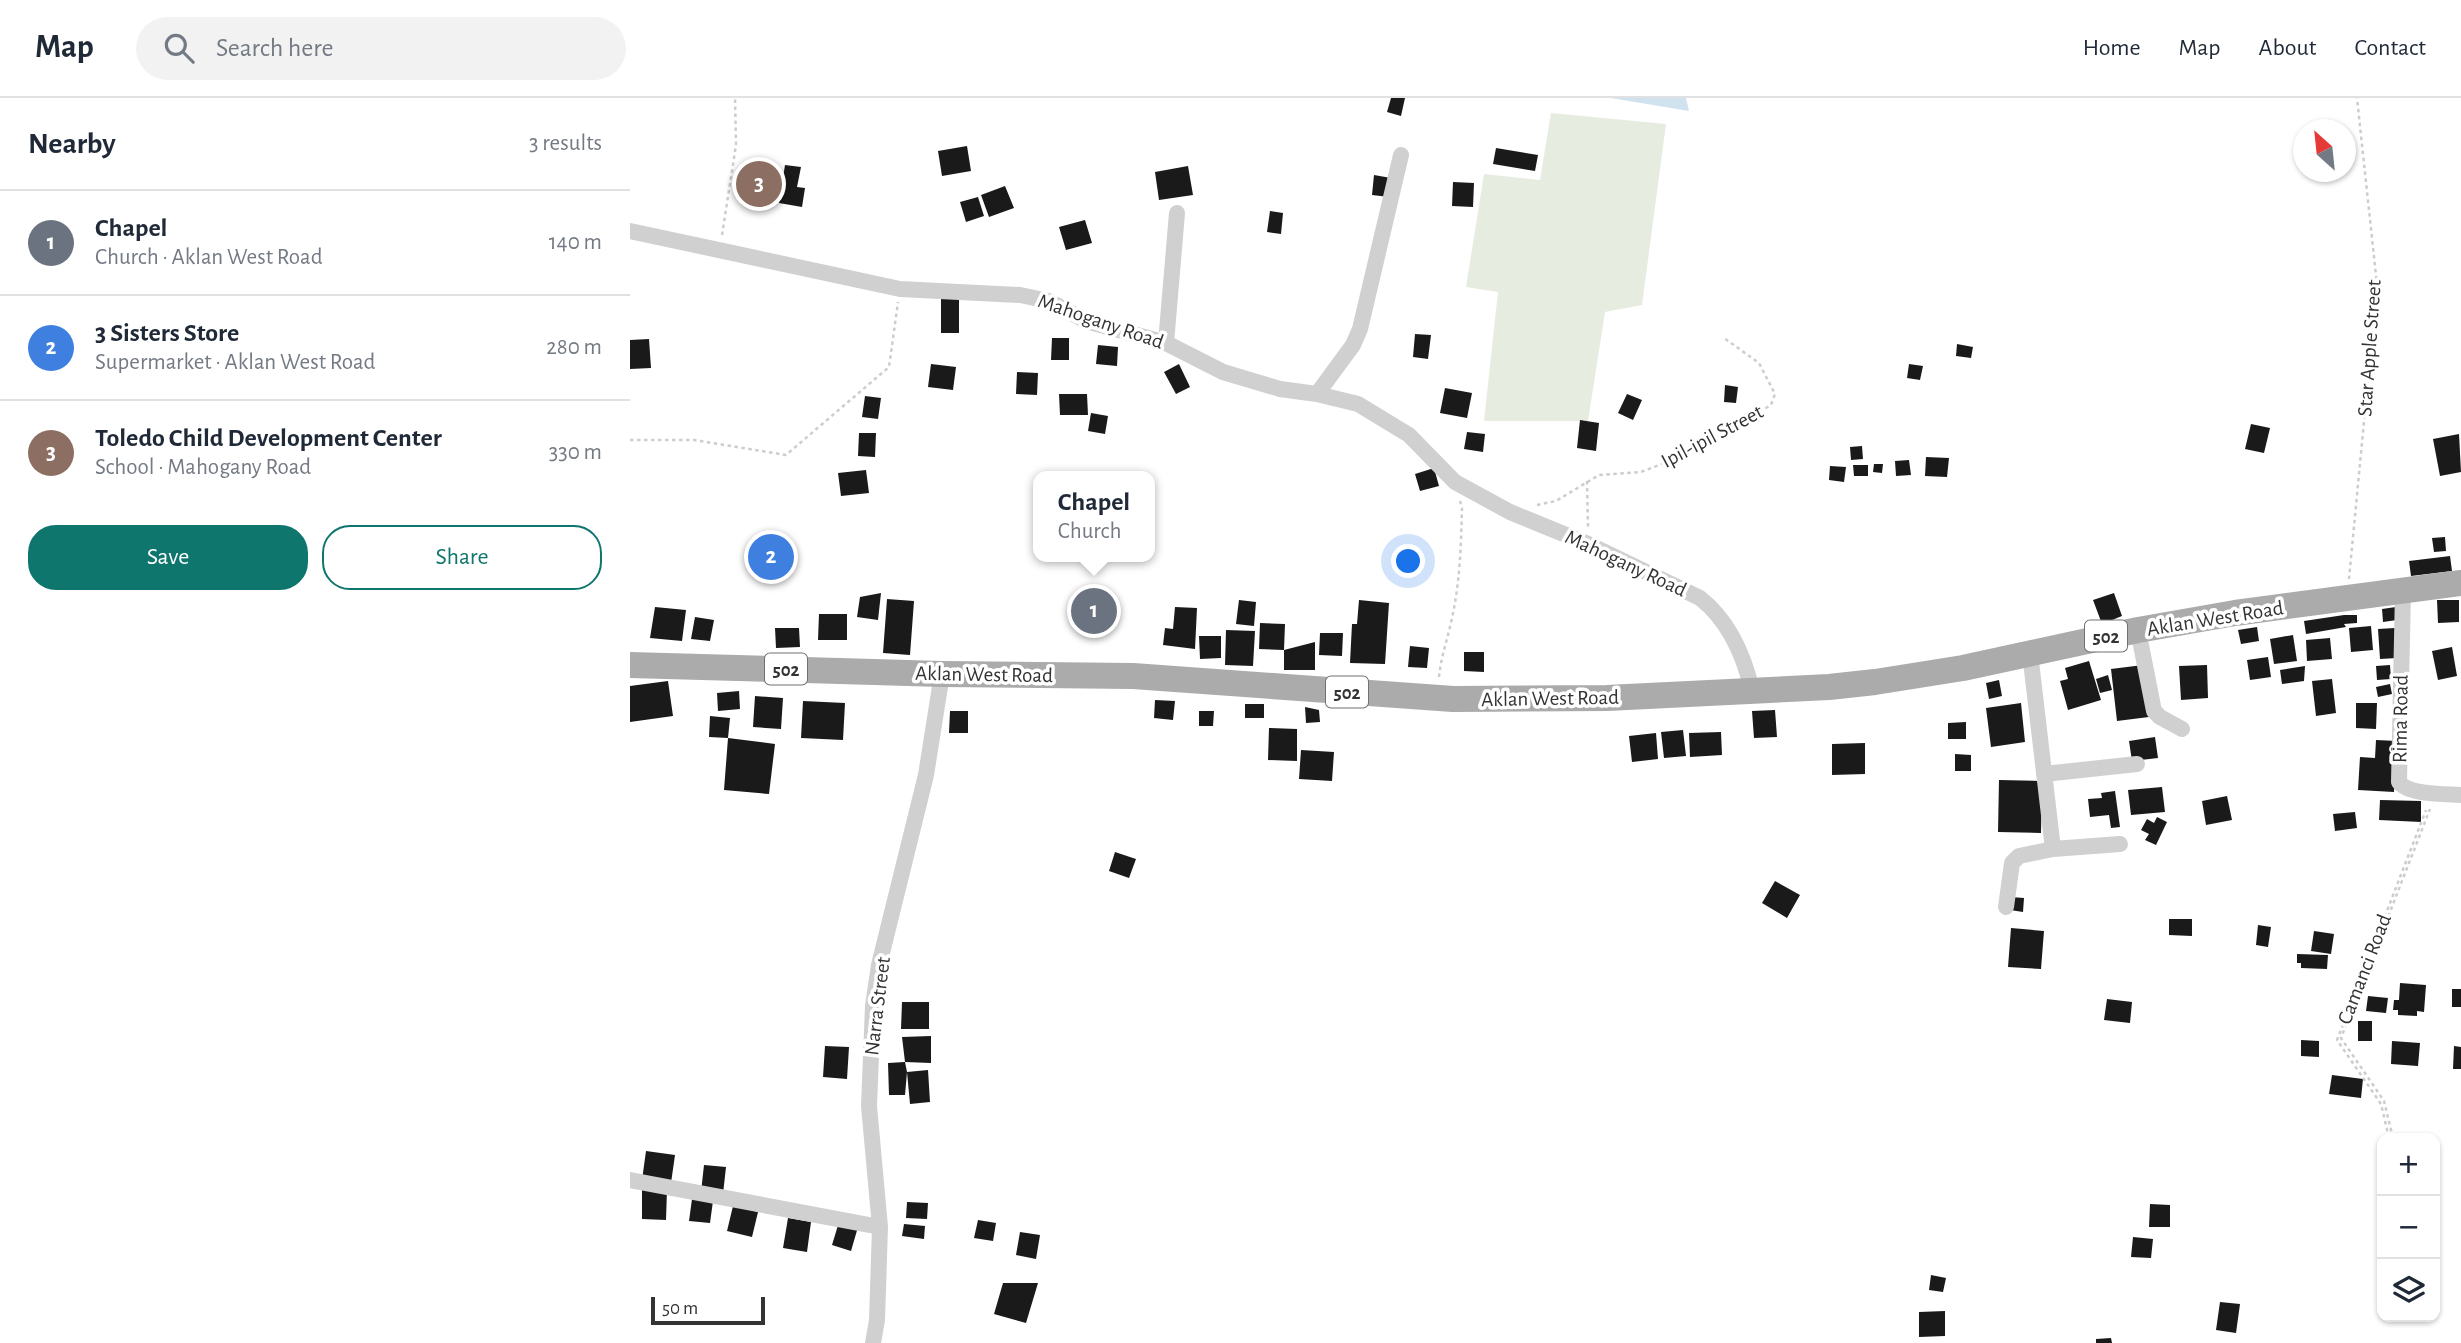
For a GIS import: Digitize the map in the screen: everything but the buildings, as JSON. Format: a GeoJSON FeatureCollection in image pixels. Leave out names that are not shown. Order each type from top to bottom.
{"type":"FeatureCollection","features":[{"type":"Feature","properties":{"kind":"main road","name":"Aklan West Road"},"geometry":{"type":"LineString","coordinates":[[630,665],[942,674],[1133,676],[1436,698],[1594,698],[1829,687],[1875,682],[1963,668],[2138,630],[2235,613],[2461,583]]}},
{"type":"Feature","properties":{"kind":"street"},"geometry":{"type":"LineString","coordinates":[[1317,394],[1353,345],[1360,329],[1401,155]]}},
{"type":"Feature","properties":{"kind":"street"},"geometry":{"type":"LineString","coordinates":[[1166,343],[1177,213]]}},
{"type":"Feature","properties":{"kind":"street","name":"Mahogany Road"},"geometry":{"type":"LineString","coordinates":[[630,231],[900,289],[1020,295],[1049,301],[1086,321],[1166,343],[1223,372],[1280,388],[1358,404],[1409,435],[1455,482],[1510,512],[1588,544],[1686,591],[1711,607],[1738,650],[1752,690]]}},
{"type":"Feature","properties":{"kind":"street","name":"Rima Road"},"geometry":{"type":"LineString","coordinates":[[2403,591],[2399,782],[2409,789],[2461,795]]}},
{"type":"Feature","properties":{"kind":"street"},"geometry":{"type":"LineString","coordinates":[[2138,630],[2154,711],[2182,729]]}},
{"type":"Feature","properties":{"kind":"street"},"geometry":{"type":"LineString","coordinates":[[2030,653],[2053,849]]}},
{"type":"Feature","properties":{"kind":"street","name":"Narra Street"},"geometry":{"type":"LineString","coordinates":[[873,1343],[877,1320],[880,1227],[869,1107],[873,1006],[878,965],[926,775],[942,674]]}},
{"type":"Feature","properties":{"kind":"street"},"geometry":{"type":"LineString","coordinates":[[2044,774],[2137,764]]}},
{"type":"Feature","properties":{"kind":"street"},"geometry":{"type":"LineString","coordinates":[[2006,907],[2012,863],[2019,856],[2053,849],[2120,844]]}},
{"type":"Feature","properties":{"kind":"street"},"geometry":{"type":"LineString","coordinates":[[630,1180],[880,1227]]}},
{"type":"Feature","properties":{"kind":"path"},"geometry":{"type":"LineString","coordinates":[[720,249],[736,145],[736,98]]}},
{"type":"Feature","properties":{"kind":"path","name":"Star Apple Street"},"geometry":{"type":"LineString","coordinates":[[2347,598],[2376,285],[2357,98]]}},
{"type":"Feature","properties":{"kind":"path"},"geometry":{"type":"LineString","coordinates":[[630,440],[694,440],[786,455],[889,367],[900,289]]}},
{"type":"Feature","properties":{"kind":"path","name":"Ipil-ipil Street"},"geometry":{"type":"LineString","coordinates":[[1510,512],[1556,500],[1599,475],[1641,472],[1688,454],[1771,405],[1775,394],[1759,363],[1724,338]]}},
{"type":"Feature","properties":{"kind":"path"},"geometry":{"type":"LineString","coordinates":[[1587,481],[1588,544]]}},
{"type":"Feature","properties":{"kind":"path"},"geometry":{"type":"LineString","coordinates":[[1436,698],[1440,660],[1452,620],[1460,575],[1462,509],[1455,482]]}},
{"type":"Feature","properties":{"kind":"path","name":"Camanci Road"},"geometry":{"type":"LineString","coordinates":[[2390,1133],[2381,1104],[2337,1040],[2434,793]]}},
{"type":"Feature","properties":{"kind":"shaded area"},"geometry":{"type":"Polygon","coordinates":[[[1551,113],[1666,124],[1642,305],[1605,312],[1588,421],[1484,421],[1498,292],[1466,287],[1484,174],[1540,180],[1551,113]]]}},
{"type":"Feature","properties":{"kind":"water"},"geometry":{"type":"Polygon","coordinates":[[[1611,98],[1686,98],[1689,111],[1611,98]]]}},
{"type":"Feature","properties":{"kind":"place","name":"Toledo Child Development Center"},"geometry":{"type":"Point","coordinates":[759,184]}},
{"type":"Feature","properties":{"kind":"place","name":"3 Sisters Store"},"geometry":{"type":"Point","coordinates":[771,557]}},
{"type":"Feature","properties":{"kind":"place","name":"Chapel"},"geometry":{"type":"Point","coordinates":[1094,611]}}]}
